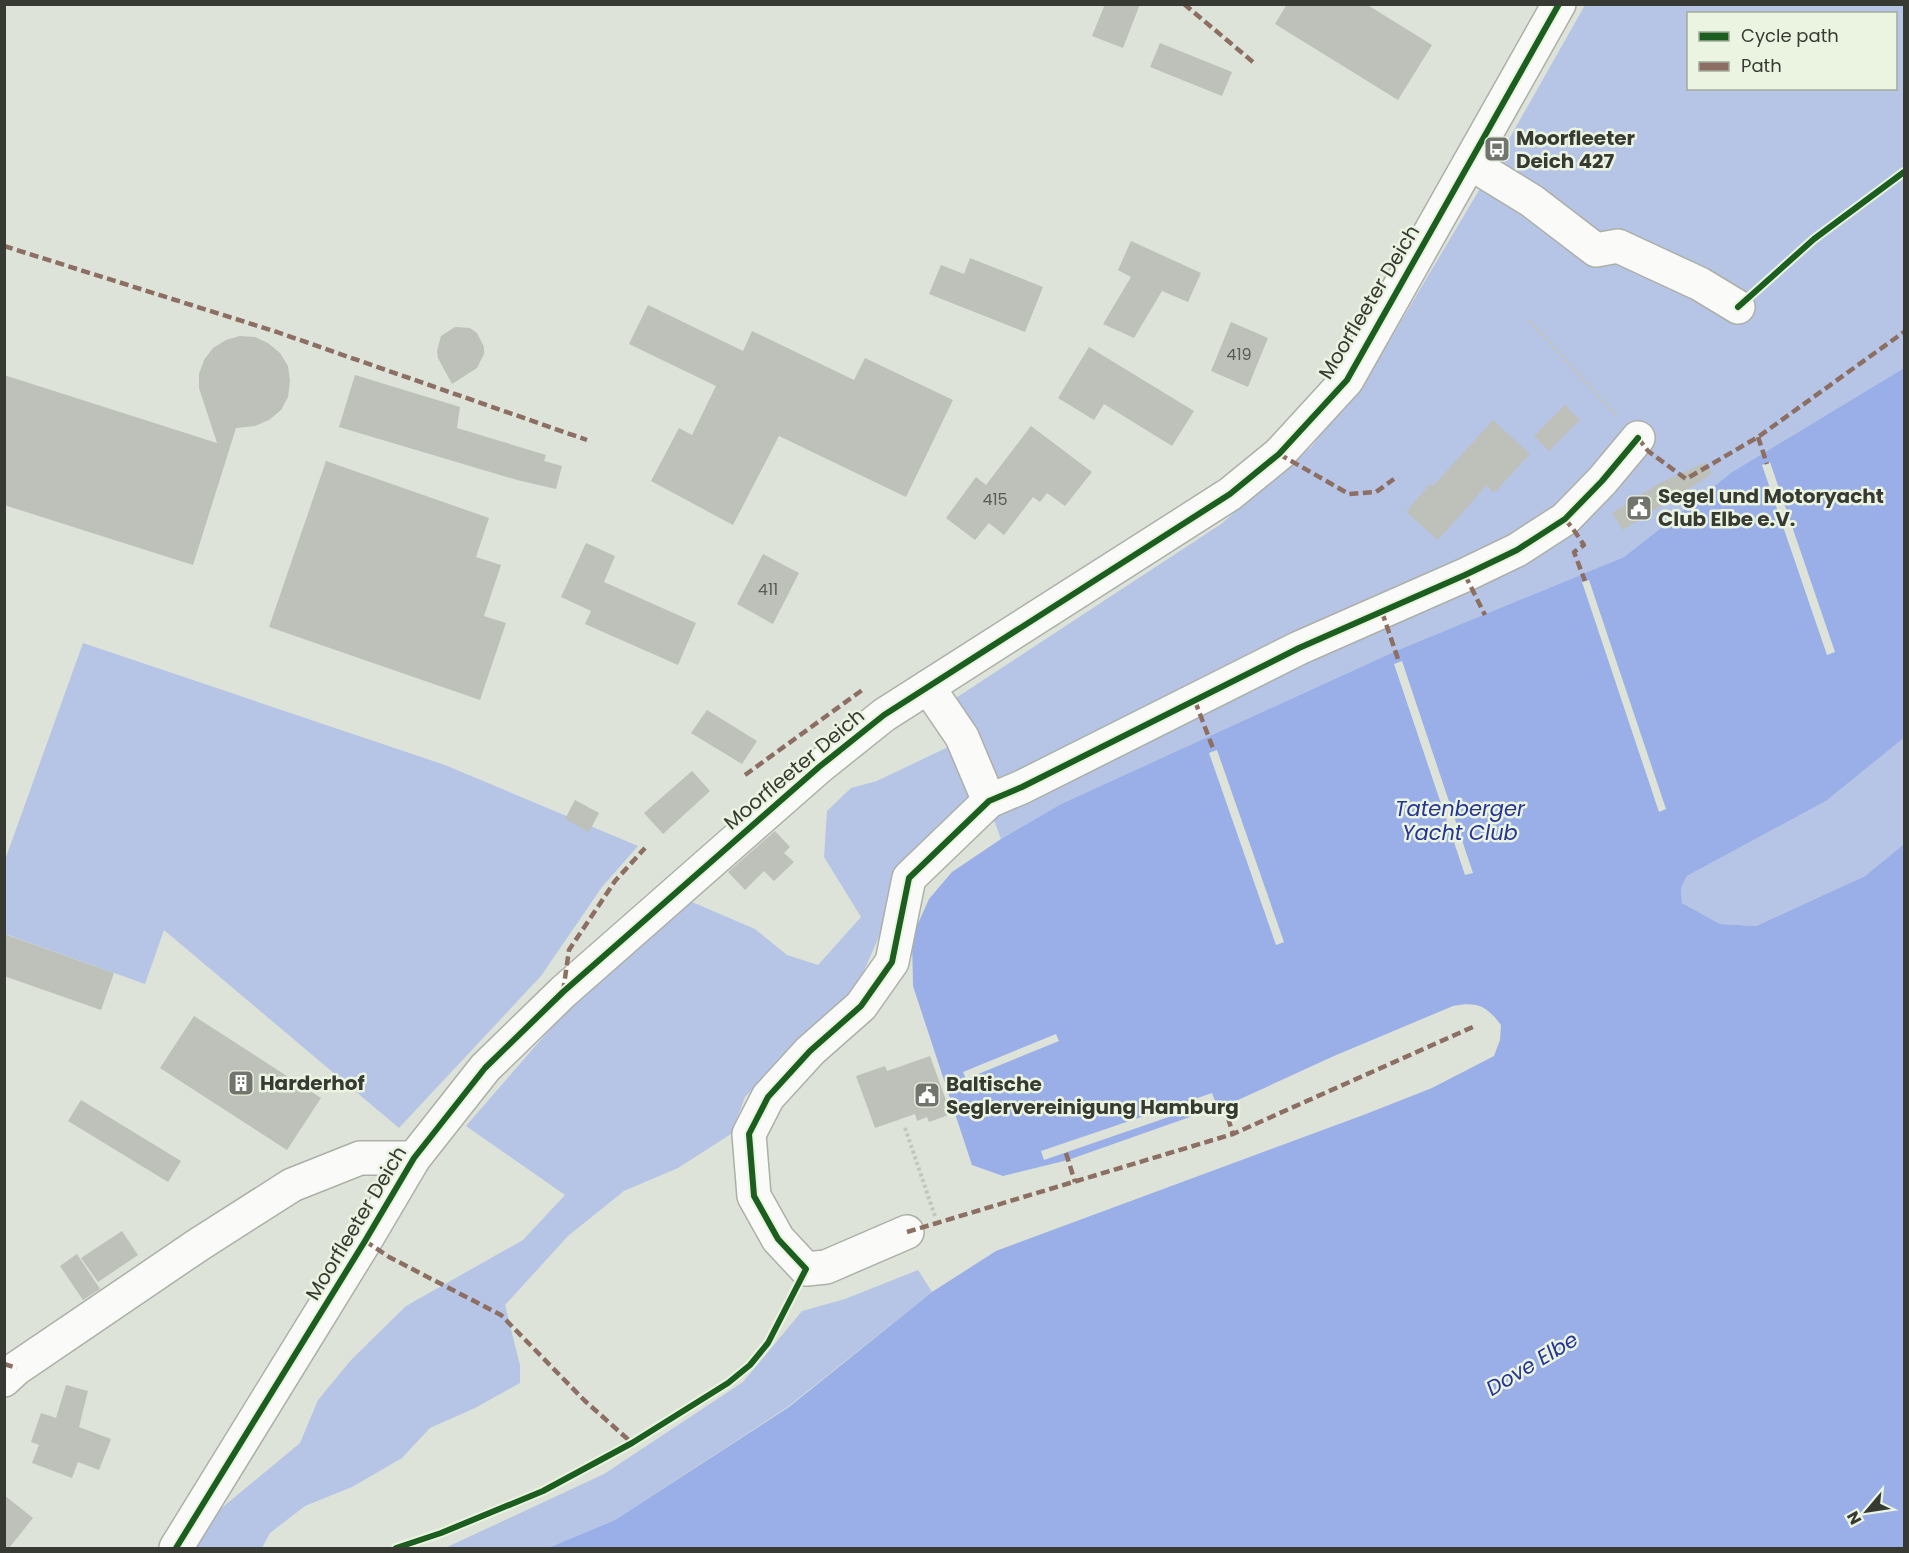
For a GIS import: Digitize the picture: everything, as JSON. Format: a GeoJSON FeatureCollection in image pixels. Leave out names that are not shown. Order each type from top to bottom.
{"type":"FeatureCollection","features":[{"type":"Feature","properties":{"kind":"street","name":"Moorfleeter Deich"},"geometry":{"type":"LineString","coordinates":[[176,1548],[414,1158],[485,1068],[563,992],[819,767],[884,715],[1230,494],[1279,454],[1347,380],[1559,4]]}},
{"type":"Feature","properties":{"kind":"street"},"geometry":{"type":"LineString","coordinates":[[1470,163],[1532,201],[1596,250],[1617,246],[1700,284],[1738,307]]}},
{"type":"Feature","properties":{"kind":"street"},"geometry":{"type":"LineString","coordinates":[[922,1227],[826,1267],[806,1269],[778,1239],[754,1196],[749,1134],[768,1097],[810,1051],[861,1006],[892,962],[909,878],[989,801],[1042,777],[1299,648],[1517,550],[1564,519],[1602,482],[1638,438]]}},
{"type":"Feature","properties":{"kind":"street"},"geometry":{"type":"LineString","coordinates":[[928,687],[962,737],[989,801]]}},
{"type":"Feature","properties":{"kind":"street","name":"Moorfleeter Deich"},"geometry":{"type":"LineString","coordinates":[[4,1380],[17,1368],[189,1251],[292,1185],[360,1158],[414,1158]]}},
{"type":"Feature","properties":{"kind":"path"},"geometry":{"type":"LineString","coordinates":[[1738,307],[1814,239],[1905,172]]}},
{"type":"Feature","properties":{"kind":"path"},"geometry":{"type":"LineString","coordinates":[[1529,320],[1638,438]]}},
{"type":"Feature","properties":{"kind":"path"},"geometry":{"type":"LineString","coordinates":[[905,1128],[922,1227]]}},
{"type":"Feature","properties":{"kind":"shaded area"},"geometry":{"type":"Polygon","coordinates":[[[1585,5],[1904,5],[1904,368],[1732,472],[1624,557],[1398,650],[1061,804],[1001,839],[992,815],[933,713],[1221,524],[1311,447],[1369,375],[1500,155],[1585,5]]]}},
{"type":"Feature","properties":{"kind":"shaded area"},"geometry":{"type":"Polygon","coordinates":[[[83,643],[445,765],[638,846],[602,887],[541,976],[399,1128],[164,930],[145,984],[5,934],[5,860],[83,643]]]}},
{"type":"Feature","properties":{"kind":"shaded area"},"geometry":{"type":"Polygon","coordinates":[[[1904,738],[1904,844],[1865,876],[1756,926],[1720,924],[1682,903],[1681,888],[1687,876],[1826,801],[1904,738]]]}},
{"type":"Feature","properties":{"kind":"shaded area"},"geometry":{"type":"Polygon","coordinates":[[[948,747],[963,773],[968,798],[912,862],[855,991],[785,1054],[745,1097],[731,1134],[678,1168],[624,1191],[568,1236],[505,1305],[520,1365],[520,1383],[475,1408],[430,1428],[402,1458],[352,1487],[305,1506],[270,1533],[262,1548],[194,1548],[218,1511],[300,1443],[318,1400],[351,1360],[406,1306],[523,1240],[565,1195],[466,1126],[571,1005],[685,899],[755,929],[787,955],[818,965],[861,917],[824,857],[827,811],[851,788],[877,781],[948,747]]]}},
{"type":"Feature","properties":{"kind":"shaded area"},"geometry":{"type":"Polygon","coordinates":[[[918,1270],[932,1292],[789,1406],[615,1520],[548,1548],[445,1548],[604,1474],[743,1382],[802,1311],[845,1299],[918,1270]]]}},
{"type":"Feature","properties":{"kind":"water"},"geometry":{"type":"Polygon","coordinates":[[[1904,368],[1904,738],[1826,801],[1687,876],[1681,888],[1682,903],[1720,924],[1756,926],[1865,876],[1904,844],[1904,1548],[548,1548],[615,1520],[789,1407],[932,1292],[996,1251],[1366,1114],[1432,1088],[1494,1056],[1500,1040],[1501,1025],[1491,1013],[1481,1007],[1469,1004],[1453,1006],[1334,1056],[1238,1100],[1068,1160],[1003,1176],[972,1165],[913,986],[912,937],[929,899],[952,872],[1001,839],[1061,804],[1398,650],[1624,557],[1732,472],[1904,368]]]}},
{"type":"Feature","properties":{"kind":"pier"},"geometry":{"type":"Polygon","coordinates":[[[1770,462],[1835,652],[1827,655],[1762,465],[1770,462]]]}},
{"type":"Feature","properties":{"kind":"pier"},"geometry":{"type":"Polygon","coordinates":[[[1589,580],[1666,809],[1659,812],[1582,582],[1589,580]]]}},
{"type":"Feature","properties":{"kind":"pier"},"geometry":{"type":"Polygon","coordinates":[[[1402,661],[1473,873],[1465,875],[1394,664],[1402,661]]]}},
{"type":"Feature","properties":{"kind":"pier"},"geometry":{"type":"Polygon","coordinates":[[[1217,750],[1284,942],[1276,945],[1209,753],[1217,750]]]}},
{"type":"Feature","properties":{"kind":"pier"},"geometry":{"type":"Polygon","coordinates":[[[1056,1034],[1059,1041],[966,1079],[963,1072],[1056,1034]]]}},
{"type":"Feature","properties":{"kind":"pier"},"geometry":{"type":"Polygon","coordinates":[[[1212,1093],[1215,1101],[1044,1160],[1041,1151],[1212,1093]]]}},
{"type":"Feature","properties":{"kind":"building"},"geometry":{"type":"Polygon","coordinates":[[[1105,4],[1140,4],[1123,48],[1092,36],[1105,4]]]}},
{"type":"Feature","properties":{"kind":"building"},"geometry":{"type":"Polygon","coordinates":[[[1287,4],[1366,4],[1432,45],[1398,100],[1275,24],[1287,4]]]}},
{"type":"Feature","properties":{"kind":"building"},"geometry":{"type":"Polygon","coordinates":[[[1160,43],[1232,72],[1222,96],[1150,67],[1160,43]]]}},
{"type":"Feature","properties":{"kind":"building"},"geometry":{"type":"Polygon","coordinates":[[[1131,241],[1201,273],[1188,302],[1162,291],[1134,338],[1103,324],[1131,277],[1118,270],[1131,241]]]}},
{"type":"Feature","properties":{"kind":"building"},"geometry":{"type":"Polygon","coordinates":[[[970,258],[1043,287],[1025,332],[929,294],[941,265],[964,274],[970,258]]]}},
{"type":"Feature","properties":{"kind":"building"},"geometry":{"type":"Polygon","coordinates":[[[648,305],[743,351],[752,331],[854,380],[865,358],[953,400],[906,497],[779,436],[733,525],[651,481],[679,428],[692,435],[716,386],[629,344],[648,305]]]}},
{"type":"Feature","properties":{"kind":"building"},"geometry":{"type":"Polygon","coordinates":[[[1231,322],[1268,338],[1248,387],[1211,371],[1231,322]]]}},
{"type":"Feature","properties":{"kind":"building"},"geometry":{"type":"Polygon","coordinates":[[[455,327],[470,328],[477,333],[484,347],[484,354],[477,368],[452,384],[438,358],[437,351],[441,336],[455,327]]]}},
{"type":"Feature","properties":{"kind":"building"},"geometry":{"type":"Polygon","coordinates":[[[240,336],[255,337],[268,343],[280,353],[288,366],[290,381],[288,397],[281,410],[269,420],[255,426],[236,428],[193,565],[4,505],[4,375],[217,443],[199,388],[199,374],[204,360],[213,348],[226,340],[240,336]]]}},
{"type":"Feature","properties":{"kind":"building"},"geometry":{"type":"Polygon","coordinates":[[[1089,347],[1194,411],[1172,446],[1104,404],[1094,420],[1058,398],[1089,347]]]}},
{"type":"Feature","properties":{"kind":"building"},"geometry":{"type":"Polygon","coordinates":[[[355,375],[460,407],[457,428],[546,455],[544,461],[562,466],[556,489],[517,480],[339,427],[355,375]]]}},
{"type":"Feature","properties":{"kind":"building"},"geometry":{"type":"Polygon","coordinates":[[[1565,405],[1580,420],[1549,451],[1534,436],[1565,405]]]}},
{"type":"Feature","properties":{"kind":"building"},"geometry":{"type":"Polygon","coordinates":[[[1493,420],[1530,454],[1494,493],[1486,486],[1438,540],[1406,512],[1430,484],[1433,486],[1493,420]]]}},
{"type":"Feature","properties":{"kind":"building"},"geometry":{"type":"Polygon","coordinates":[[[1031,426],[1092,472],[1065,506],[1047,493],[1040,502],[1033,497],[1004,535],[989,523],[975,540],[946,518],[976,477],[986,485],[1031,426]]]}},
{"type":"Feature","properties":{"kind":"building"},"geometry":{"type":"Polygon","coordinates":[[[326,461],[489,518],[476,557],[501,565],[484,616],[506,623],[480,700],[269,627],[326,461]]]}},
{"type":"Feature","properties":{"kind":"building","name":"Segel und Motoryacht Club Elbe e.V."},"geometry":{"type":"Polygon","coordinates":[[[1706,462],[1712,474],[1623,530],[1612,513],[1658,484],[1706,462]]]}},
{"type":"Feature","properties":{"kind":"building"},"geometry":{"type":"Polygon","coordinates":[[[586,543],[615,556],[604,582],[696,623],[678,665],[585,624],[591,611],[561,597],[586,543]]]}},
{"type":"Feature","properties":{"kind":"building"},"geometry":{"type":"Polygon","coordinates":[[[763,554],[799,573],[773,624],[737,604],[763,554]]]}},
{"type":"Feature","properties":{"kind":"building"},"geometry":{"type":"Polygon","coordinates":[[[707,710],[757,741],[742,764],[691,733],[707,710]]]}},
{"type":"Feature","properties":{"kind":"building"},"geometry":{"type":"Polygon","coordinates":[[[692,771],[710,791],[663,834],[644,813],[692,771]]]}},
{"type":"Feature","properties":{"kind":"building"},"geometry":{"type":"Polygon","coordinates":[[[575,800],[599,813],[589,832],[565,819],[575,800]]]}},
{"type":"Feature","properties":{"kind":"building"},"geometry":{"type":"Polygon","coordinates":[[[775,831],[790,847],[784,853],[794,862],[774,881],[764,871],[745,890],[728,872],[775,831]]]}},
{"type":"Feature","properties":{"kind":"building"},"geometry":{"type":"Polygon","coordinates":[[[4,934],[114,973],[101,1010],[4,976],[4,934]]]}},
{"type":"Feature","properties":{"kind":"building","name":"Harderhof"},"geometry":{"type":"Polygon","coordinates":[[[194,1016],[321,1098],[287,1150],[160,1068],[194,1016]]]}},
{"type":"Feature","properties":{"kind":"building"},"geometry":{"type":"Polygon","coordinates":[[[930,1056],[951,1114],[929,1122],[927,1117],[917,1121],[915,1114],[875,1128],[856,1076],[885,1066],[887,1071],[930,1056]]]}},
{"type":"Feature","properties":{"kind":"building"},"geometry":{"type":"Polygon","coordinates":[[[81,1100],[181,1161],[168,1182],[68,1121],[81,1100]]]}},
{"type":"Feature","properties":{"kind":"building"},"geometry":{"type":"Polygon","coordinates":[[[122,1231],[138,1255],[98,1282],[81,1258],[122,1231]]]}},
{"type":"Feature","properties":{"kind":"building"},"geometry":{"type":"Polygon","coordinates":[[[77,1254],[100,1289],[83,1300],[60,1266],[77,1254]]]}},
{"type":"Feature","properties":{"kind":"building"},"geometry":{"type":"Polygon","coordinates":[[[66,1385],[88,1391],[79,1427],[111,1439],[99,1470],[78,1462],[72,1478],[32,1463],[39,1445],[31,1442],[41,1413],[56,1418],[66,1385]]]}},
{"type":"Feature","properties":{"kind":"building"},"geometry":{"type":"Polygon","coordinates":[[[4,1495],[33,1518],[9,1548],[4,1548],[4,1495]]]}},
{"type":"Feature","properties":{"kind":"marked path"},"geometry":{"type":"LineString","coordinates":[[1184,4],[1253,62]]}},
{"type":"Feature","properties":{"kind":"marked path"},"geometry":{"type":"LineString","coordinates":[[4,246],[277,332],[587,440]]}},
{"type":"Feature","properties":{"kind":"marked path"},"geometry":{"type":"LineString","coordinates":[[1638,438],[1648,451],[1686,479],[1758,437],[1904,332]]}},
{"type":"Feature","properties":{"kind":"marked path"},"geometry":{"type":"LineString","coordinates":[[1758,437],[1767,464]]}},
{"type":"Feature","properties":{"kind":"marked path"},"geometry":{"type":"LineString","coordinates":[[1279,454],[1349,494],[1376,492],[1394,479]]}},
{"type":"Feature","properties":{"kind":"marked path"},"geometry":{"type":"LineString","coordinates":[[1565,519],[1584,545],[1574,552],[1585,581]]}},
{"type":"Feature","properties":{"kind":"marked path"},"geometry":{"type":"LineString","coordinates":[[1465,575],[1485,615]]}},
{"type":"Feature","properties":{"kind":"marked path"},"geometry":{"type":"LineString","coordinates":[[1382,612],[1399,662]]}},
{"type":"Feature","properties":{"kind":"marked path"},"geometry":{"type":"LineString","coordinates":[[745,775],[865,688]]}},
{"type":"Feature","properties":{"kind":"marked path"},"geometry":{"type":"LineString","coordinates":[[1195,701],[1214,751]]}},
{"type":"Feature","properties":{"kind":"marked path"},"geometry":{"type":"LineString","coordinates":[[563,992],[569,950],[615,881],[645,848]]}},
{"type":"Feature","properties":{"kind":"marked path"},"geometry":{"type":"LineString","coordinates":[[907,1232],[1233,1134],[1475,1026]]}},
{"type":"Feature","properties":{"kind":"marked path"},"geometry":{"type":"LineString","coordinates":[[1224,1105],[1233,1134]]}},
{"type":"Feature","properties":{"kind":"marked path"},"geometry":{"type":"LineString","coordinates":[[1066,1153],[1075,1182]]}},
{"type":"Feature","properties":{"kind":"marked path"},"geometry":{"type":"LineString","coordinates":[[365,1241],[389,1257],[501,1315],[585,1401],[632,1443]]}},
{"type":"Feature","properties":{"kind":"marked path"},"geometry":{"type":"LineString","coordinates":[[4,1364],[17,1368]]}},
{"type":"Feature","properties":{"kind":"cycle path"},"geometry":{"type":"LineString","coordinates":[[176,1548],[414,1158],[485,1068],[563,992],[819,767],[884,715],[1230,494],[1279,454],[1347,380],[1559,4]]}},
{"type":"Feature","properties":{"kind":"cycle path"},"geometry":{"type":"LineString","coordinates":[[1738,307],[1814,239],[1904,172]]}},
{"type":"Feature","properties":{"kind":"cycle path"},"geometry":{"type":"LineString","coordinates":[[396,1548],[441,1533],[543,1491],[632,1443],[728,1383],[750,1365],[768,1343],[806,1269],[778,1239],[754,1196],[749,1134],[768,1097],[810,1051],[861,1006],[892,962],[909,878],[989,801],[1022,787],[1299,648],[1517,550],[1565,519],[1602,481],[1638,438]]}},
{"type":"Feature","properties":{"kind":"place","name":"Moorfleeter Deich 427"},"geometry":{"type":"Point","coordinates":[1497,149]}},
{"type":"Feature","properties":{"kind":"place","name":"Segel und Motoryacht Club Elbe e.V."},"geometry":{"type":"Point","coordinates":[1639,508]}},
{"type":"Feature","properties":{"kind":"place","name":"Harderhof"},"geometry":{"type":"Point","coordinates":[241,1083]}},
{"type":"Feature","properties":{"kind":"place","name":"Baltische Seglervereinigung Hamburg"},"geometry":{"type":"Point","coordinates":[927,1095]}},
{"type":"Feature","properties":{"kind":"water label","name":"Tatenberger Yacht Club"},"geometry":{"type":"Point","coordinates":[1460,821]}},
{"type":"Feature","properties":{"kind":"water label","name":"Dove Elbe"},"geometry":{"type":"Point","coordinates":[1532,1364]}}]}
